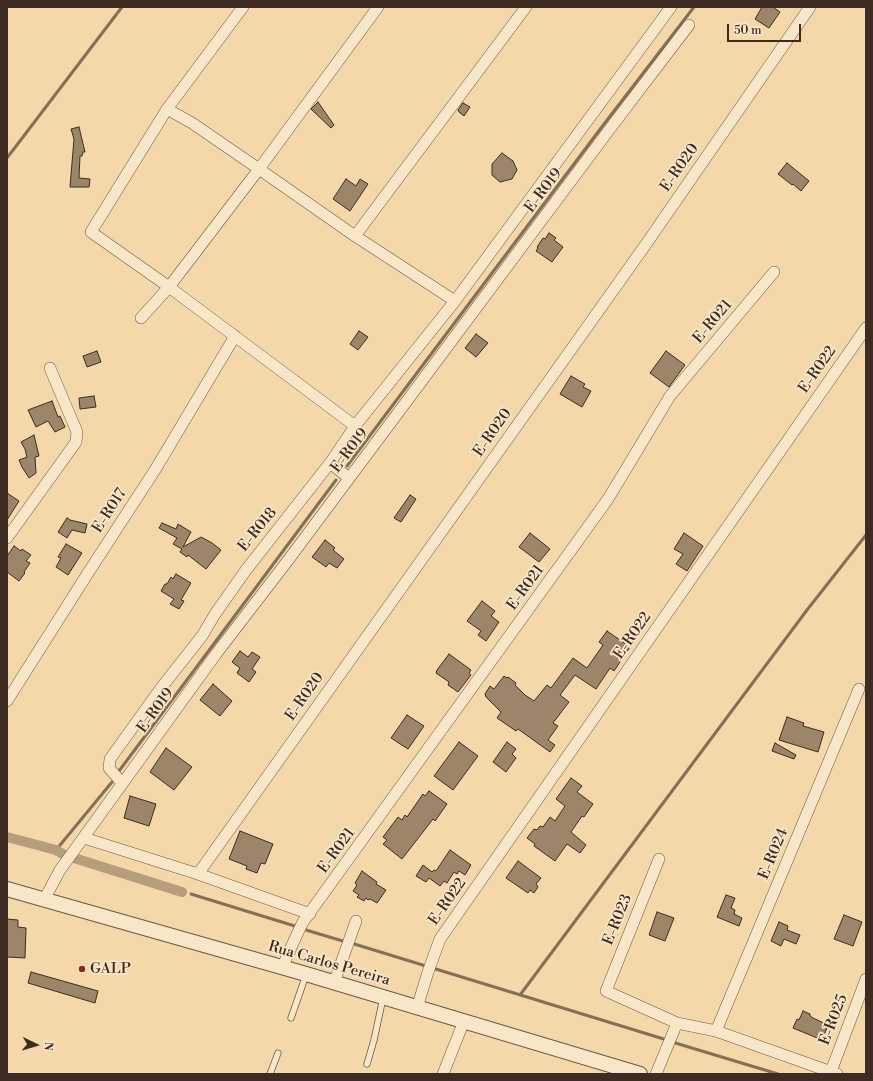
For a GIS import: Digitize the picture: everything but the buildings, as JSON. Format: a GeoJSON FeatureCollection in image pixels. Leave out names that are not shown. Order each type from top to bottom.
{"type":"FeatureCollection","features":[{"type":"Feature","properties":{"kind":"street"},"geometry":{"type":"LineString","coordinates":[[244,7],[167,109],[91,232],[169,286],[355,426]]}},
{"type":"Feature","properties":{"kind":"street"},"geometry":{"type":"LineString","coordinates":[[141,318],[169,286],[259,169],[378,7]]}},
{"type":"Feature","properties":{"kind":"street"},"geometry":{"type":"LineString","coordinates":[[355,236],[526,7]]}},
{"type":"Feature","properties":{"kind":"street","name":"E-R018"},"geometry":{"type":"LineString","coordinates":[[122,784],[109,768],[110,759],[161,688],[202,636],[215,614],[246,570],[330,463],[355,426],[455,301],[671,7]]}},
{"type":"Feature","properties":{"kind":"street","name":"E-R020"},"geometry":{"type":"LineString","coordinates":[[198,874],[644,247],[810,7]]}},
{"type":"Feature","properties":{"kind":"street","name":"E-R019"},"geometry":{"type":"LineString","coordinates":[[44,900],[60,870],[216,654],[289,560],[600,142],[689,25]]}},
{"type":"Feature","properties":{"kind":"street"},"geometry":{"type":"LineString","coordinates":[[167,109],[192,123],[355,236],[455,301]]}},
{"type":"Feature","properties":{"kind":"street","name":"E-R021"},"geometry":{"type":"LineString","coordinates":[[282,968],[304,923],[608,499],[670,396],[774,272]]}},
{"type":"Feature","properties":{"kind":"street","name":"E-R022"},"geometry":{"type":"LineString","coordinates":[[417,1008],[429,968],[440,939],[866,328]]}},
{"type":"Feature","properties":{"kind":"street","name":"E-R017"},"geometry":{"type":"LineString","coordinates":[[7,701],[155,470],[234,336]]}},
{"type":"Feature","properties":{"kind":"street"},"geometry":{"type":"LineString","coordinates":[[7,538],[76,442],[77,432],[50,368]]}},
{"type":"Feature","properties":{"kind":"street"},"geometry":{"type":"LineString","coordinates":[[330,463],[349,478]]}},
{"type":"Feature","properties":{"kind":"street","name":"E-R024"},"geometry":{"type":"LineString","coordinates":[[716,1031],[859,689]]}},
{"type":"Feature","properties":{"kind":"street"},"geometry":{"type":"LineString","coordinates":[[84,838],[198,874],[304,923]]}},
{"type":"Feature","properties":{"kind":"street","name":"E-R023"},"geometry":{"type":"LineString","coordinates":[[658,859],[606,991],[676,1023]]}},
{"type":"Feature","properties":{"kind":"street","name":"Rua Carlos Pereira"},"geometry":{"type":"LineString","coordinates":[[7,889],[306,974],[640,1074]]}},
{"type":"Feature","properties":{"kind":"street"},"geometry":{"type":"LineString","coordinates":[[334,983],[356,921]]}},
{"type":"Feature","properties":{"kind":"street","name":"E-R025"},"geometry":{"type":"LineString","coordinates":[[832,1073],[866,979]]}},
{"type":"Feature","properties":{"kind":"street"},"geometry":{"type":"LineString","coordinates":[[443,1074],[464,1021]]}},
{"type":"Feature","properties":{"kind":"street"},"geometry":{"type":"LineString","coordinates":[[656,1074],[676,1023],[716,1031],[832,1073]]}},
{"type":"Feature","properties":{"kind":"lane"},"geometry":{"type":"LineString","coordinates":[[291,1018],[306,974]]}},
{"type":"Feature","properties":{"kind":"lane"},"geometry":{"type":"LineString","coordinates":[[367,1064],[383,998]]}},
{"type":"Feature","properties":{"kind":"lane"},"geometry":{"type":"LineString","coordinates":[[270,1074],[278,1053]]}},
{"type":"Feature","properties":{"kind":"waterway"},"geometry":{"type":"LineString","coordinates":[[7,158],[122,7]]}},
{"type":"Feature","properties":{"kind":"waterway"},"geometry":{"type":"LineString","coordinates":[[347,466],[601,128],[694,7]]}},
{"type":"Feature","properties":{"kind":"waterway"},"geometry":{"type":"LineString","coordinates":[[119,771],[336,480]]}},
{"type":"Feature","properties":{"kind":"waterway"},"geometry":{"type":"LineString","coordinates":[[520,995],[807,610],[866,535]]}},
{"type":"Feature","properties":{"kind":"waterway"},"geometry":{"type":"LineString","coordinates":[[56,850],[112,782]]}},
{"type":"Feature","properties":{"kind":"waterway"},"geometry":{"type":"LineString","coordinates":[[7,837],[56,850],[66,856]]}},
{"type":"Feature","properties":{"kind":"waterway"},"geometry":{"type":"LineString","coordinates":[[74,858],[182,892]]}},
{"type":"Feature","properties":{"kind":"waterway"},"geometry":{"type":"LineString","coordinates":[[191,894],[298,927]]}},
{"type":"Feature","properties":{"kind":"waterway"},"geometry":{"type":"LineString","coordinates":[[306,930],[346,942]]}},
{"type":"Feature","properties":{"kind":"waterway"},"geometry":{"type":"LineString","coordinates":[[351,943],[667,1040]]}},
{"type":"Feature","properties":{"kind":"waterway"},"geometry":{"type":"LineString","coordinates":[[672,1042],[778,1074]]}},
{"type":"Feature","properties":{"kind":"place","name":"GALP"},"geometry":{"type":"Point","coordinates":[82,969]}}]}
